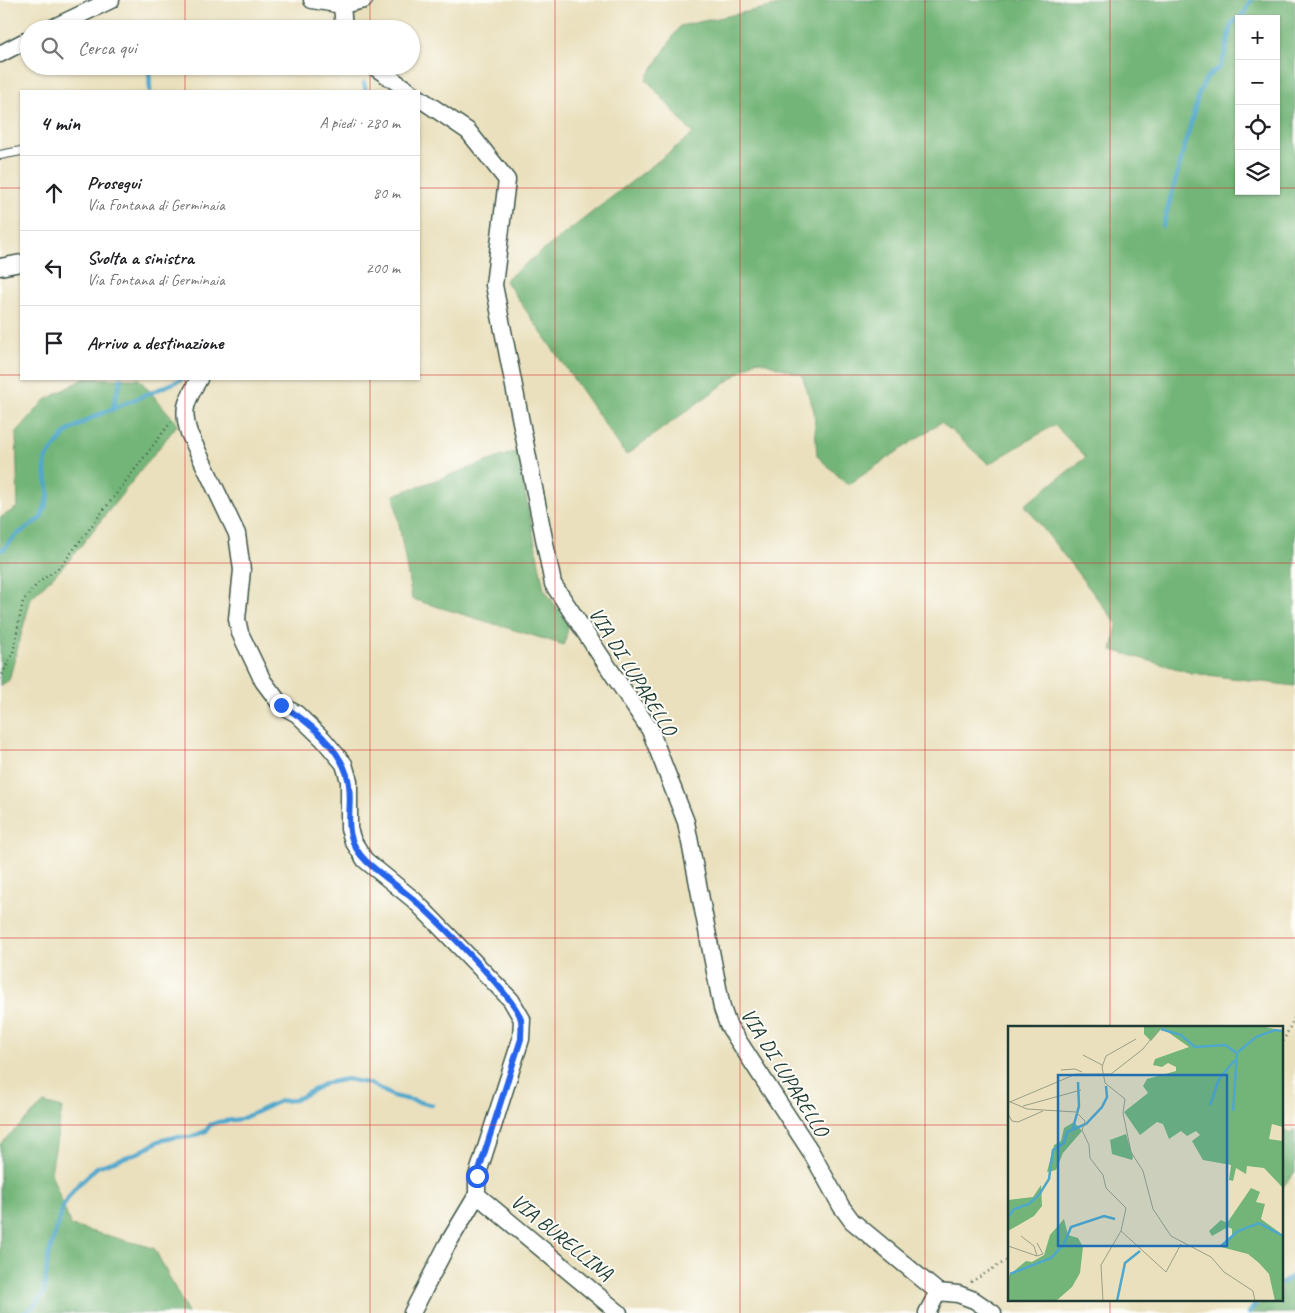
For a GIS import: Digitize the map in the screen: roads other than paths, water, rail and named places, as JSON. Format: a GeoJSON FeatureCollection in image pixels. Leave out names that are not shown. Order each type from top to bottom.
{"type":"FeatureCollection","features":[{"type":"Feature","properties":{"kind":"street"},"geometry":{"type":"LineString","coordinates":[[69,20],[111,0]]}},
{"type":"Feature","properties":{"kind":"street"},"geometry":{"type":"LineString","coordinates":[[312,0],[342,2],[364,0]]}},
{"type":"Feature","properties":{"kind":"street"},"geometry":{"type":"LineString","coordinates":[[342,2],[343,20]]}},
{"type":"Feature","properties":{"kind":"street"},"geometry":{"type":"LineString","coordinates":[[0,54],[20,44]]}},
{"type":"Feature","properties":{"kind":"street"},"geometry":{"type":"LineString","coordinates":[[386,75],[408,90]]}},
{"type":"Feature","properties":{"kind":"street","name":"VIA DI LUPARELLO"},"geometry":{"type":"LineString","coordinates":[[420,99],[468,131],[508,180],[494,285],[553,584],[650,730],[686,822],[722,1008],[728,1025],[810,1152],[840,1206],[852,1222],[938,1292]]}},
{"type":"Feature","properties":{"kind":"street"},"geometry":{"type":"LineString","coordinates":[[0,267],[20,263]]}},
{"type":"Feature","properties":{"kind":"street"},"geometry":{"type":"LineString","coordinates":[[198,380],[184,405],[184,418],[189,433],[237,534],[242,570],[237,619],[240,633],[264,681],[281,705],[296,714],[344,764],[349,781],[349,828],[353,841],[366,860],[414,900],[458,943],[511,1000],[522,1019],[521,1039],[477,1176],[477,1195],[447,1245],[412,1313]]}},
{"type":"Feature","properties":{"kind":"street","name":"VIA BURELLINA"},"geometry":{"type":"LineString","coordinates":[[477,1195],[619,1313]]}},
{"type":"Feature","properties":{"kind":"street"},"geometry":{"type":"LineString","coordinates":[[927,1313],[938,1292],[958,1294],[974,1300],[993,1313]]}},
{"type":"Feature","properties":{"kind":"lane"},"geometry":{"type":"LineString","coordinates":[[0,155],[20,150]]}},
{"type":"Feature","properties":{"kind":"waterway"},"geometry":{"type":"LineString","coordinates":[[1163,226],[1199,93],[1207,77],[1220,67],[1225,54],[1231,24],[1243,15],[1251,0]]}},
{"type":"Feature","properties":{"kind":"waterway"},"geometry":{"type":"LineString","coordinates":[[149,75],[150,90]]}},
{"type":"Feature","properties":{"kind":"waterway"},"geometry":{"type":"LineString","coordinates":[[364,83],[366,90]]}},
{"type":"Feature","properties":{"kind":"waterway"},"geometry":{"type":"LineString","coordinates":[[112,410],[121,380]]}},
{"type":"Feature","properties":{"kind":"waterway"},"geometry":{"type":"LineString","coordinates":[[0,550],[4,549],[15,536],[41,518],[49,495],[45,469],[46,458],[67,432],[93,417],[181,380]]}},
{"type":"Feature","properties":{"kind":"waterway"},"geometry":{"type":"LineString","coordinates":[[24,1313],[33,1307],[44,1293],[48,1257],[64,1204],[75,1188],[97,1167],[140,1152],[159,1141],[175,1137],[191,1137],[206,1131],[210,1125],[218,1122],[241,1119],[280,1101],[295,1100],[326,1083],[347,1079],[371,1084],[393,1096],[432,1105]]}},
{"type":"Feature","properties":{"kind":"waterway"},"geometry":{"type":"LineString","coordinates":[[1282,1283],[1295,1274]]}},
{"type":"Feature","properties":{"kind":"waterway"},"geometry":{"type":"LineString","coordinates":[[1249,1313],[1258,1300]]}}]}
